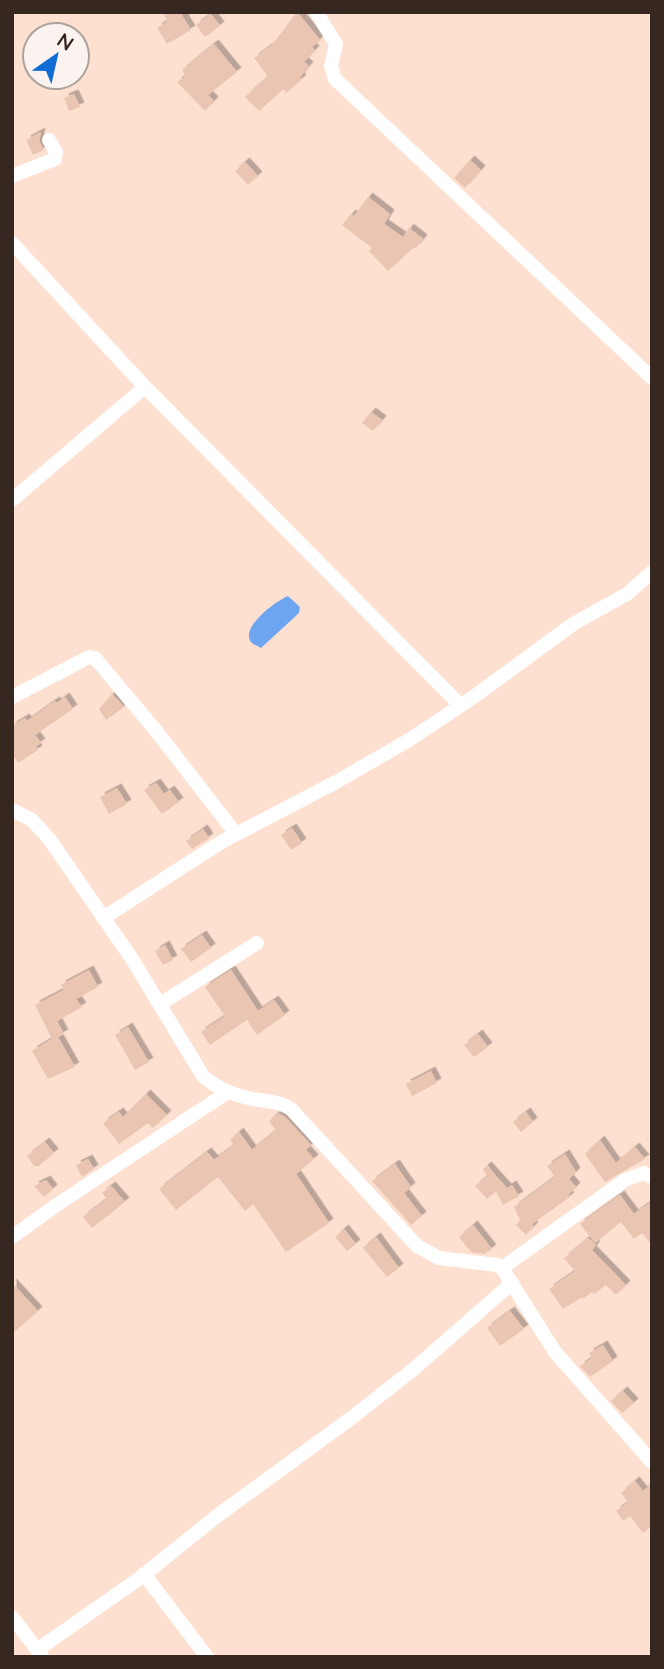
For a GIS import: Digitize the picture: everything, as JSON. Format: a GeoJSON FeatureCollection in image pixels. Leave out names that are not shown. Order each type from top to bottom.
{"type":"FeatureCollection","features":[{"type":"Feature","properties":{"kind":"street"},"geometry":{"type":"LineString","coordinates":[[316,12],[336,44],[331,66],[335,79],[652,378]]}},
{"type":"Feature","properties":{"kind":"street"},"geometry":{"type":"LineString","coordinates":[[12,176],[55,159],[56,152],[49,140]]}},
{"type":"Feature","properties":{"kind":"street"},"geometry":{"type":"LineString","coordinates":[[12,243],[145,387],[460,705]]}},
{"type":"Feature","properties":{"kind":"street"},"geometry":{"type":"LineString","coordinates":[[12,500],[145,387]]}},
{"type":"Feature","properties":{"kind":"street"},"geometry":{"type":"LineString","coordinates":[[103,918],[236,834],[409,740],[562,631],[627,594],[652,572]]}},
{"type":"Feature","properties":{"kind":"street"},"geometry":{"type":"LineString","coordinates":[[12,697],[89,657],[95,658],[157,732],[236,834]]}},
{"type":"Feature","properties":{"kind":"street"},"geometry":{"type":"LineString","coordinates":[[12,810],[32,820],[50,840],[132,959],[203,1076],[214,1086],[228,1092],[259,1101],[274,1101],[291,1109],[400,1230],[426,1252],[439,1258],[497,1265],[502,1268],[555,1352],[652,1462]]}},
{"type":"Feature","properties":{"kind":"street"},"geometry":{"type":"LineString","coordinates":[[160,1004],[257,943]]}},
{"type":"Feature","properties":{"kind":"street"},"geometry":{"type":"LineString","coordinates":[[12,1237],[228,1092]]}},
{"type":"Feature","properties":{"kind":"street"},"geometry":{"type":"LineString","coordinates":[[502,1268],[625,1180],[644,1173],[652,1177]]}},
{"type":"Feature","properties":{"kind":"street"},"geometry":{"type":"LineString","coordinates":[[12,1617],[40,1653],[415,1368],[512,1283]]}},
{"type":"Feature","properties":{"kind":"street"},"geometry":{"type":"LineString","coordinates":[[144,1574],[207,1657]]}},
{"type":"Feature","properties":{"kind":"water"},"geometry":{"type":"Polygon","coordinates":[[[288,596],[300,607],[299,613],[261,648],[252,643],[250,629],[255,622],[268,609],[288,596]]]}},
{"type":"Feature","properties":{"kind":"building"},"geometry":{"type":"Polygon","coordinates":[[[162,12],[180,12],[191,30],[167,44],[157,28],[168,21],[162,12]]]}},
{"type":"Feature","properties":{"kind":"building"},"geometry":{"type":"Polygon","coordinates":[[[297,12],[320,40],[312,47],[315,50],[304,62],[309,66],[300,77],[302,79],[286,93],[283,89],[259,111],[245,97],[268,76],[254,58],[272,45],[297,12]]]}},
{"type":"Feature","properties":{"kind":"building"},"geometry":{"type":"Polygon","coordinates":[[[211,14],[220,26],[205,37],[196,25],[211,14]]]}},
{"type":"Feature","properties":{"kind":"building"},"geometry":{"type":"Polygon","coordinates":[[[214,44],[237,72],[208,95],[214,101],[205,111],[177,82],[186,76],[182,70],[214,44]]]}},
{"type":"Feature","properties":{"kind":"building"},"geometry":{"type":"Polygon","coordinates":[[[74,94],[80,107],[69,111],[64,98],[74,94]]]}},
{"type":"Feature","properties":{"kind":"building"},"geometry":{"type":"Polygon","coordinates":[[[41,132],[39,141],[44,150],[33,155],[26,140],[41,132]]]}},
{"type":"Feature","properties":{"kind":"building"},"geometry":{"type":"Polygon","coordinates":[[[470,160],[481,170],[465,188],[454,178],[470,160]]]}},
{"type":"Feature","properties":{"kind":"building"},"geometry":{"type":"Polygon","coordinates":[[[245,162],[258,176],[248,185],[235,171],[245,162]]]}},
{"type":"Feature","properties":{"kind":"building"},"geometry":{"type":"Polygon","coordinates":[[[368,197],[390,214],[384,224],[403,237],[409,228],[423,239],[388,271],[369,251],[372,248],[342,225],[351,214],[354,216],[368,197]]]}},
{"type":"Feature","properties":{"kind":"building"},"geometry":{"type":"Polygon","coordinates":[[[371,412],[382,420],[373,431],[362,423],[371,412]]]}},
{"type":"Feature","properties":{"kind":"building"},"geometry":{"type":"Polygon","coordinates":[[[112,694],[124,707],[106,720],[99,709],[112,694]]]}},
{"type":"Feature","properties":{"kind":"building"},"geometry":{"type":"Polygon","coordinates":[[[65,697],[73,709],[35,735],[41,743],[36,746],[38,750],[18,763],[12,753],[12,726],[25,718],[27,721],[65,697]]]}},
{"type":"Feature","properties":{"kind":"building"},"geometry":{"type":"Polygon","coordinates":[[[156,783],[164,794],[170,790],[179,802],[162,814],[144,790],[156,783]]]}},
{"type":"Feature","properties":{"kind":"building"},"geometry":{"type":"Polygon","coordinates":[[[117,788],[127,804],[109,814],[100,797],[117,788]]]}},
{"type":"Feature","properties":{"kind":"building"},"geometry":{"type":"Polygon","coordinates":[[[292,828],[302,843],[291,850],[281,835],[292,828]]]}},
{"type":"Feature","properties":{"kind":"building"},"geometry":{"type":"Polygon","coordinates":[[[203,829],[209,838],[192,849],[186,841],[203,829]]]}},
{"type":"Feature","properties":{"kind":"building"},"geometry":{"type":"Polygon","coordinates":[[[202,935],[211,948],[191,962],[181,949],[202,935]]]}},
{"type":"Feature","properties":{"kind":"building"},"geometry":{"type":"Polygon","coordinates":[[[165,945],[173,960],[163,965],[155,951],[165,945]]]}},
{"type":"Feature","properties":{"kind":"building"},"geometry":{"type":"Polygon","coordinates":[[[89,970],[98,987],[76,999],[82,1007],[57,1021],[64,1034],[58,1037],[75,1067],[48,1079],[32,1051],[52,1039],[35,1005],[64,990],[61,985],[89,970]]]}},
{"type":"Feature","properties":{"kind":"building"},"geometry":{"type":"Polygon","coordinates":[[[231,970],[258,1011],[274,1000],[285,1015],[257,1035],[247,1020],[210,1045],[201,1032],[225,1016],[205,987],[231,970]]]}},
{"type":"Feature","properties":{"kind":"building"},"geometry":{"type":"Polygon","coordinates":[[[128,1027],[149,1062],[135,1070],[115,1035],[128,1027]]]}},
{"type":"Feature","properties":{"kind":"building"},"geometry":{"type":"Polygon","coordinates":[[[478,1034],[488,1047],[474,1057],[464,1045],[478,1034]]]}},
{"type":"Feature","properties":{"kind":"building"},"geometry":{"type":"Polygon","coordinates":[[[431,1071],[437,1083],[412,1096],[406,1084],[431,1071]]]}},
{"type":"Feature","properties":{"kind":"building"},"geometry":{"type":"Polygon","coordinates":[[[146,1094],[167,1115],[153,1128],[148,1123],[119,1144],[103,1123],[119,1112],[123,1117],[146,1094]]]}},
{"type":"Feature","properties":{"kind":"building"},"geometry":{"type":"Polygon","coordinates":[[[526,1112],[533,1122],[521,1132],[513,1122],[526,1112]]]}},
{"type":"Feature","properties":{"kind":"building"},"geometry":{"type":"Polygon","coordinates":[[[278,1113],[311,1145],[306,1150],[314,1159],[296,1174],[329,1223],[286,1252],[253,1204],[245,1211],[218,1177],[176,1210],[159,1189],[207,1152],[214,1160],[234,1145],[230,1140],[239,1132],[252,1150],[276,1130],[269,1121],[278,1113]]]}},
{"type":"Feature","properties":{"kind":"building"},"geometry":{"type":"Polygon","coordinates":[[[600,1140],[616,1163],[635,1147],[645,1159],[605,1182],[585,1154],[600,1140]]]}},
{"type":"Feature","properties":{"kind":"building"},"geometry":{"type":"Polygon","coordinates":[[[45,1142],[54,1153],[39,1166],[34,1166],[27,1156],[45,1142]]]}},
{"type":"Feature","properties":{"kind":"building"},"geometry":{"type":"Polygon","coordinates":[[[565,1154],[576,1172],[569,1179],[576,1187],[568,1195],[570,1197],[532,1224],[534,1226],[526,1235],[516,1225],[520,1220],[514,1207],[555,1177],[547,1166],[565,1154]]]}},
{"type":"Feature","properties":{"kind":"building"},"geometry":{"type":"Polygon","coordinates":[[[88,1159],[94,1169],[82,1177],[76,1165],[88,1159]]]}},
{"type":"Feature","properties":{"kind":"building"},"geometry":{"type":"Polygon","coordinates":[[[395,1164],[411,1187],[404,1193],[422,1216],[411,1225],[372,1181],[395,1164]]]}},
{"type":"Feature","properties":{"kind":"building"},"geometry":{"type":"Polygon","coordinates":[[[487,1166],[507,1188],[512,1185],[519,1196],[503,1205],[496,1191],[487,1199],[475,1186],[487,1176],[483,1169],[487,1166]]]}},
{"type":"Feature","properties":{"kind":"building"},"geometry":{"type":"Polygon","coordinates":[[[46,1180],[53,1189],[44,1197],[34,1186],[46,1180]]]}},
{"type":"Feature","properties":{"kind":"building"},"geometry":{"type":"Polygon","coordinates":[[[111,1186],[125,1202],[92,1228],[83,1217],[107,1199],[102,1193],[111,1186]]]}},
{"type":"Feature","properties":{"kind":"building"},"geometry":{"type":"Polygon","coordinates":[[[620,1195],[634,1214],[652,1201],[652,1245],[642,1233],[634,1239],[621,1222],[595,1243],[580,1224],[620,1195]]]}},
{"type":"Feature","properties":{"kind":"building"},"geometry":{"type":"Polygon","coordinates":[[[473,1225],[492,1249],[485,1254],[471,1252],[459,1237],[473,1225]]]}},
{"type":"Feature","properties":{"kind":"building"},"geometry":{"type":"Polygon","coordinates":[[[344,1229],[356,1244],[347,1251],[335,1237],[344,1229]]]}},
{"type":"Feature","properties":{"kind":"building"},"geometry":{"type":"Polygon","coordinates":[[[376,1237],[399,1268],[387,1277],[363,1248],[376,1237]]]}},
{"type":"Feature","properties":{"kind":"building"},"geometry":{"type":"Polygon","coordinates":[[[588,1238],[596,1245],[592,1250],[626,1285],[616,1295],[606,1285],[563,1309],[549,1289],[575,1271],[564,1258],[588,1238]]]}},
{"type":"Feature","properties":{"kind":"building"},"geometry":{"type":"Polygon","coordinates":[[[12,1283],[38,1311],[12,1334],[12,1283]]]}},
{"type":"Feature","properties":{"kind":"building"},"geometry":{"type":"Polygon","coordinates":[[[510,1311],[524,1329],[500,1346],[487,1328],[510,1311]]]}},
{"type":"Feature","properties":{"kind":"building"},"geometry":{"type":"Polygon","coordinates":[[[603,1345],[613,1361],[590,1377],[580,1366],[592,1358],[589,1353],[603,1345]]]}},
{"type":"Feature","properties":{"kind":"building"},"geometry":{"type":"Polygon","coordinates":[[[623,1391],[634,1403],[622,1413],[611,1401],[623,1391]]]}},
{"type":"Feature","properties":{"kind":"building"},"geometry":{"type":"Polygon","coordinates":[[[635,1481],[643,1491],[652,1484],[652,1526],[643,1533],[630,1516],[623,1521],[616,1511],[628,1502],[621,1493],[635,1481]]]}}]}
